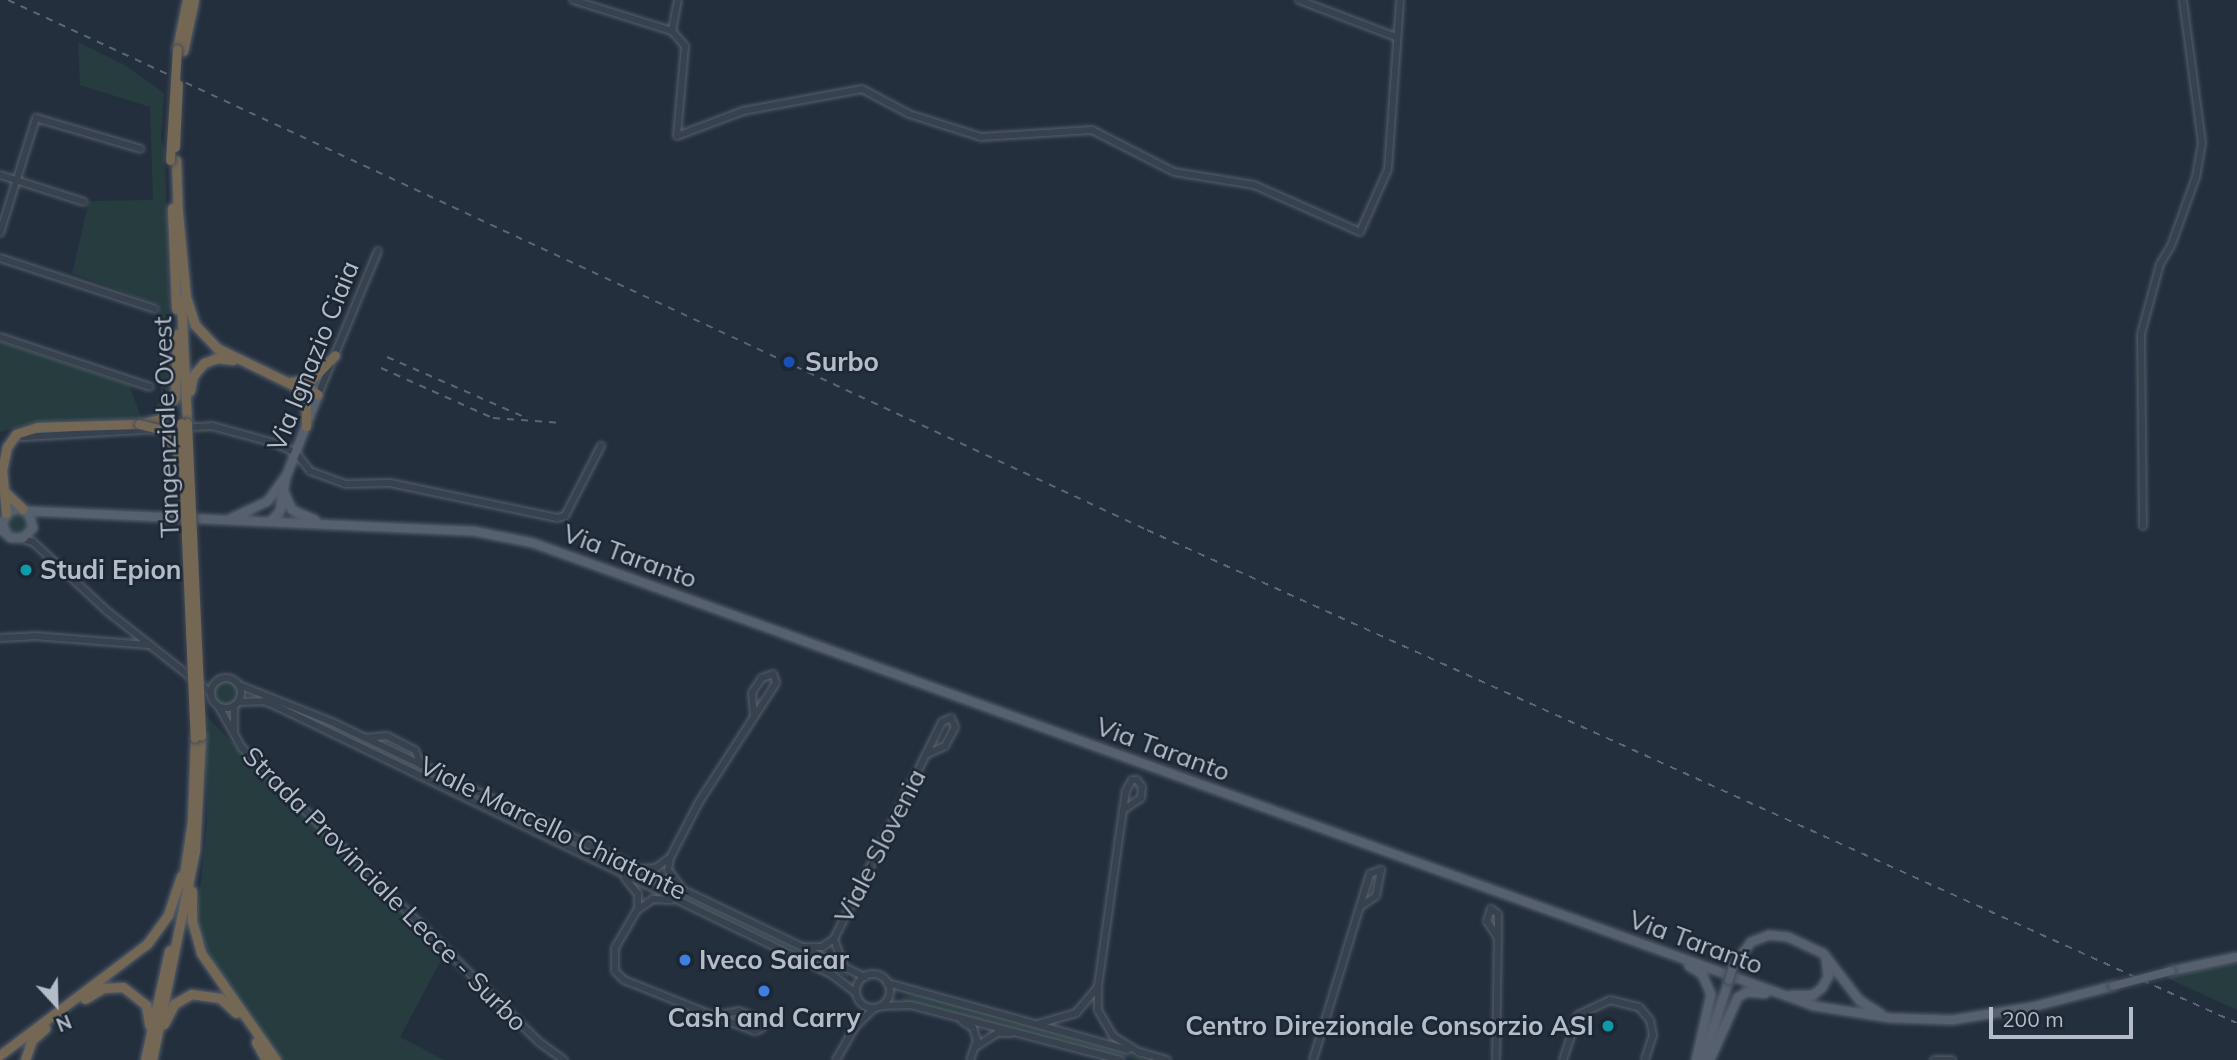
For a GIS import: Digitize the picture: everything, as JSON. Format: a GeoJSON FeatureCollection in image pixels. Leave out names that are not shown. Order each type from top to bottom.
{"type":"FeatureCollection","features":[{"type":"Feature","properties":{"kind":"highway","name":"Tangenziale Ovest"},"geometry":{"type":"LineString","coordinates":[[153,1060],[192,870],[199,812],[189,462],[177,334],[173,160],[180,50],[187,0]]}},
{"type":"Feature","properties":{"kind":"highway","name":"Tangenziale Ovest"},"geometry":{"type":"LineString","coordinates":[[180,50],[194,0]]}},
{"type":"Feature","properties":{"kind":"highway","name":"Tangenziale Ovest"},"geometry":{"type":"LineString","coordinates":[[144,1060],[190,833],[198,737],[184,510],[186,423],[178,213],[173,160]]}},
{"type":"Feature","properties":{"kind":"highway"},"geometry":{"type":"LineString","coordinates":[[178,213],[191,316],[209,342],[242,362],[318,395]]}},
{"type":"Feature","properties":{"kind":"highway"},"geometry":{"type":"LineString","coordinates":[[4,516],[7,447],[24,430],[139,424],[160,419],[173,403],[177,334]]}},
{"type":"Feature","properties":{"kind":"highway"},"geometry":{"type":"LineString","coordinates":[[300,386],[320,373],[335,355]]}},
{"type":"Feature","properties":{"kind":"highway"},"geometry":{"type":"LineString","coordinates":[[186,423],[191,380],[199,367],[217,358],[242,362]]}},
{"type":"Feature","properties":{"kind":"highway"},"geometry":{"type":"LineString","coordinates":[[300,386],[307,408],[306,426]]}},
{"type":"Feature","properties":{"kind":"highway"},"geometry":{"type":"LineString","coordinates":[[139,424],[163,430],[176,446],[184,510]]}},
{"type":"Feature","properties":{"kind":"highway"},"geometry":{"type":"LineString","coordinates":[[4,492],[25,510]]}},
{"type":"Feature","properties":{"kind":"highway"},"geometry":{"type":"LineString","coordinates":[[199,812],[191,910],[197,943],[276,1060]]}},
{"type":"Feature","properties":{"kind":"highway"},"geometry":{"type":"LineString","coordinates":[[0,1055],[156,935],[174,902],[190,833]]}},
{"type":"Feature","properties":{"kind":"highway"},"geometry":{"type":"LineString","coordinates":[[25,1060],[27,1047],[39,1033],[93,993],[113,986],[133,991],[146,1005],[149,1026],[144,1060]]}},
{"type":"Feature","properties":{"kind":"highway"},"geometry":{"type":"LineString","coordinates":[[153,1060],[169,1012],[182,998],[201,993],[228,1003],[266,1060]]}},
{"type":"Feature","properties":{"kind":"main road","name":"Via Ignazio Ciaia"},"geometry":{"type":"LineString","coordinates":[[271,521],[280,511],[286,477],[318,395]]}},
{"type":"Feature","properties":{"kind":"main road","name":"Via Ignazio Ciaia"},"geometry":{"type":"LineString","coordinates":[[267,502],[286,477]]}},
{"type":"Feature","properties":{"kind":"main road","name":"Via Ignazio Ciaia"},"geometry":{"type":"LineString","coordinates":[[284,489],[298,515],[327,524]]}},
{"type":"Feature","properties":{"kind":"main road"},"geometry":{"type":"LineString","coordinates":[[225,519],[267,502],[271,521]]}},
{"type":"Feature","properties":{"kind":"main road"},"geometry":{"type":"LineString","coordinates":[[25,510],[33,526]]}},
{"type":"Feature","properties":{"kind":"main road","name":"Via Taranto"},"geometry":{"type":"LineString","coordinates":[[4,516],[25,510],[473,531],[533,543],[1814,1006],[1890,1018],[1952,1020],[1989,1016],[2237,957]]}},
{"type":"Feature","properties":{"kind":"main road","name":"Via Taranto"},"geometry":{"type":"LineString","coordinates":[[22,539],[43,516],[66,512]]}},
{"type":"Feature","properties":{"kind":"main road"},"geometry":{"type":"LineString","coordinates":[[4,516],[3,531],[22,539]]}},
{"type":"Feature","properties":{"kind":"main road"},"geometry":{"type":"LineString","coordinates":[[1703,1060],[1733,967],[1751,942],[1769,934],[1788,937],[1823,953],[1868,1008],[1890,1018]]}},
{"type":"Feature","properties":{"kind":"main road"},"geometry":{"type":"LineString","coordinates":[[1659,951],[1696,969],[1707,983],[1711,994],[1696,1060]]}},
{"type":"Feature","properties":{"kind":"main road"},"geometry":{"type":"LineString","coordinates":[[1772,992],[1801,996],[1822,988],[1829,965],[1823,953]]}},
{"type":"Feature","properties":{"kind":"main road"},"geometry":{"type":"LineString","coordinates":[[1710,1060],[1738,997],[1760,992],[1814,1006]]}},
{"type":"Feature","properties":{"kind":"street"},"geometry":{"type":"LineString","coordinates":[[573,0],[672,31],[685,46],[677,136],[743,111],[835,91],[862,89],[909,114],[981,138],[1092,130],[1174,172],[1254,185],[1360,232],[1388,169],[1400,0]]}},
{"type":"Feature","properties":{"kind":"street"},"geometry":{"type":"LineString","coordinates":[[672,31],[678,0]]}},
{"type":"Feature","properties":{"kind":"street"},"geometry":{"type":"LineString","coordinates":[[1299,0],[1396,37]]}},
{"type":"Feature","properties":{"kind":"street"},"geometry":{"type":"LineString","coordinates":[[2143,526],[2141,334],[2160,264],[2171,246],[2196,177],[2202,143],[2183,0]]}},
{"type":"Feature","properties":{"kind":"street"},"geometry":{"type":"LineString","coordinates":[[0,233],[36,118],[141,149]]}},
{"type":"Feature","properties":{"kind":"street"},"geometry":{"type":"LineString","coordinates":[[0,175],[84,202]]}},
{"type":"Feature","properties":{"kind":"street","name":"Via Ignazio Ciaia"},"geometry":{"type":"LineString","coordinates":[[318,395],[378,251]]}},
{"type":"Feature","properties":{"kind":"street"},"geometry":{"type":"LineString","coordinates":[[0,258],[155,309]]}},
{"type":"Feature","properties":{"kind":"street"},"geometry":{"type":"LineString","coordinates":[[0,337],[150,387]]}},
{"type":"Feature","properties":{"kind":"street"},"geometry":{"type":"LineString","coordinates":[[23,437],[212,426],[296,453],[310,471],[346,484],[390,483],[558,518],[565,516],[601,446]]}},
{"type":"Feature","properties":{"kind":"street"},"geometry":{"type":"LineString","coordinates":[[33,526],[43,550]]}},
{"type":"Feature","properties":{"kind":"street"},"geometry":{"type":"LineString","coordinates":[[22,539],[43,550],[127,627],[211,692],[219,707]]}},
{"type":"Feature","properties":{"kind":"street"},"geometry":{"type":"LineString","coordinates":[[124,643],[130,635],[127,627]]}},
{"type":"Feature","properties":{"kind":"street"},"geometry":{"type":"LineString","coordinates":[[0,638],[151,645]]}},
{"type":"Feature","properties":{"kind":"street","name":"Viale Marcello Chiatante"},"geometry":{"type":"LineString","coordinates":[[186,672],[216,681],[226,677],[239,685],[365,738],[864,977],[875,975],[887,983],[1031,1025],[1167,1060]]}},
{"type":"Feature","properties":{"kind":"street"},"geometry":{"type":"LineString","coordinates":[[637,869],[656,868],[670,858],[754,715],[776,683],[773,674],[762,678],[752,693],[754,715]]}},
{"type":"Feature","properties":{"kind":"street"},"geometry":{"type":"LineString","coordinates":[[211,692],[216,681]]}},
{"type":"Feature","properties":{"kind":"street"},"geometry":{"type":"LineString","coordinates":[[235,737],[239,685]]}},
{"type":"Feature","properties":{"kind":"street","name":"Viale Marcello Chiatante"},"geometry":{"type":"LineString","coordinates":[[219,707],[264,701],[276,706],[831,974],[857,996],[878,1007],[899,1003],[1121,1060]]}},
{"type":"Feature","properties":{"kind":"street","name":"Strada Provinciale Lecce - Surbo"},"geometry":{"type":"LineString","coordinates":[[219,707],[235,737],[539,1042],[565,1060]]}},
{"type":"Feature","properties":{"kind":"street","name":"Viale Slovenia"},"geometry":{"type":"LineString","coordinates":[[799,947],[822,947],[834,939],[942,722],[951,718],[955,727],[945,746],[927,754]]}},
{"type":"Feature","properties":{"kind":"street"},"geometry":{"type":"LineString","coordinates":[[365,738],[387,736],[397,740],[415,750],[421,765]]}},
{"type":"Feature","properties":{"kind":"street"},"geometry":{"type":"LineString","coordinates":[[1123,810],[1140,798],[1142,787],[1137,780],[1128,784],[1123,810],[1098,986],[1101,1021],[1119,1042],[1140,1053]]}},
{"type":"Feature","properties":{"kind":"street"},"geometry":{"type":"LineString","coordinates":[[670,858],[671,877],[688,893]]}},
{"type":"Feature","properties":{"kind":"street"},"geometry":{"type":"LineString","coordinates":[[1313,1060],[1360,906],[1370,874],[1381,870],[1376,896],[1360,906]]}},
{"type":"Feature","properties":{"kind":"street"},"geometry":{"type":"LineString","coordinates":[[622,874],[638,894],[637,910]]}},
{"type":"Feature","properties":{"kind":"street"},"geometry":{"type":"LineString","coordinates":[[678,901],[653,899],[637,910],[615,947],[615,971],[624,980],[714,1016],[755,1031],[762,1028],[761,1020],[739,1011],[714,1016]]}},
{"type":"Feature","properties":{"kind":"street"},"geometry":{"type":"LineString","coordinates":[[1496,1060],[1498,938]]}},
{"type":"Feature","properties":{"kind":"street","name":"Viale Slovenia"},"geometry":{"type":"LineString","coordinates":[[834,939],[845,968]]}},
{"type":"Feature","properties":{"kind":"street"},"geometry":{"type":"LineString","coordinates":[[855,1027],[857,996],[864,977]]}},
{"type":"Feature","properties":{"kind":"street"},"geometry":{"type":"LineString","coordinates":[[836,1060],[855,1027],[878,1007],[889,993],[887,983]]}},
{"type":"Feature","properties":{"kind":"street"},"geometry":{"type":"LineString","coordinates":[[1031,1025],[1076,1013],[1098,986]]}},
{"type":"Feature","properties":{"kind":"street"},"geometry":{"type":"LineString","coordinates":[[1563,1060],[1577,1015],[1609,1000],[1639,1007],[1650,1020],[1653,1035],[1645,1060]]}},
{"type":"Feature","properties":{"kind":"street"},"geometry":{"type":"LineString","coordinates":[[939,1012],[973,1028],[975,1048],[970,1060]]}},
{"type":"Feature","properties":{"kind":"street"},"geometry":{"type":"LineString","coordinates":[[975,1048],[997,1033],[1017,1032]]}},
{"type":"Feature","properties":{"kind":"street"},"geometry":{"type":"LineString","coordinates":[[1934,1060],[1952,1060]]}},
{"type":"Feature","properties":{"kind":"green space"},"geometry":{"type":"Polygon","coordinates":[[[78,42],[126,66],[164,93],[161,139],[165,150],[171,392],[170,402],[151,418],[161,396],[159,305],[72,273],[89,201],[153,200],[150,107],[80,85],[78,42]]]}},
{"type":"Feature","properties":{"kind":"green space"},"geometry":{"type":"Polygon","coordinates":[[[0,342],[129,385],[142,419],[39,421],[0,432],[0,342]]]}},
{"type":"Feature","properties":{"kind":"green space"},"geometry":{"type":"Polygon","coordinates":[[[17,513],[25,516],[28,524],[25,532],[17,535],[9,532],[6,524],[9,516],[17,513]]]}},
{"type":"Feature","properties":{"kind":"green space"},"geometry":{"type":"Polygon","coordinates":[[[226,681],[234,685],[238,693],[234,701],[226,705],[218,701],[214,693],[218,685],[226,681]]]}},
{"type":"Feature","properties":{"kind":"green space"},"geometry":{"type":"Polygon","coordinates":[[[276,700],[849,974],[848,978],[274,703],[276,700]]]}},
{"type":"Feature","properties":{"kind":"green space"},"geometry":{"type":"Polygon","coordinates":[[[205,715],[445,953],[400,1037],[444,1060],[281,1060],[217,970],[201,937],[197,916],[207,824],[205,715]]]}},
{"type":"Feature","properties":{"kind":"green space"},"geometry":{"type":"Polygon","coordinates":[[[2237,963],[2237,1010],[2167,978],[2203,969],[2237,963]]]}},
{"type":"Feature","properties":{"kind":"green space"},"geometry":{"type":"Polygon","coordinates":[[[903,995],[929,997],[1149,1060],[1134,1060],[902,1000],[903,995]]]}},
{"type":"Feature","properties":{"kind":"railway"},"geometry":{"type":"LineString","coordinates":[[8,0],[1147,530],[2237,1023]]}},
{"type":"Feature","properties":{"kind":"railway"},"geometry":{"type":"LineString","coordinates":[[387,357],[522,416]]}},
{"type":"Feature","properties":{"kind":"railway"},"geometry":{"type":"LineString","coordinates":[[381,368],[493,418],[562,423]]}},
{"type":"Feature","properties":{"kind":"place","name":"Surbo"},"geometry":{"type":"Point","coordinates":[789,362]}},
{"type":"Feature","properties":{"kind":"place","name":"Studi Epion"},"geometry":{"type":"Point","coordinates":[26,570]}},
{"type":"Feature","properties":{"kind":"place","name":"Iveco Saicar"},"geometry":{"type":"Point","coordinates":[685,960]}},
{"type":"Feature","properties":{"kind":"place","name":"Cash and Carry"},"geometry":{"type":"Point","coordinates":[764,991]}},
{"type":"Feature","properties":{"kind":"place","name":"Centro Direzionale Consorzio ASI"},"geometry":{"type":"Point","coordinates":[1608,1026]}}]}
